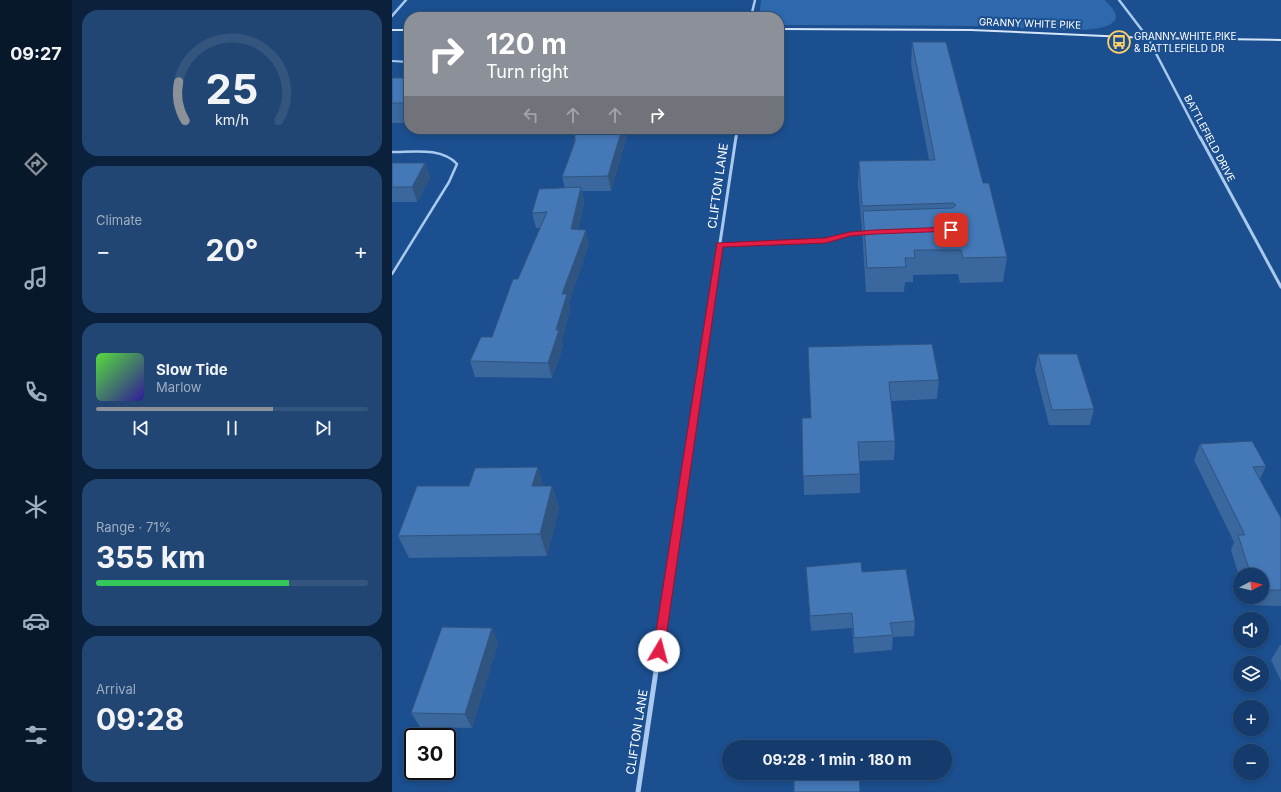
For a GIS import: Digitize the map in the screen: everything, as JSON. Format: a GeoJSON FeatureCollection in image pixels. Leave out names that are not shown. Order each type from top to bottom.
{"type":"FeatureCollection","features":[{"type":"Feature","properties":{"kind":"main road","name":"GRANNY WHITE PIKE"},"geometry":{"type":"LineString","coordinates":[[784,29],[971,30],[1148,38],[1281,40]]}},
{"type":"Feature","properties":{"kind":"main road"},"geometry":{"type":"LineString","coordinates":[[392,30],[404,30]]}},
{"type":"Feature","properties":{"kind":"street"},"geometry":{"type":"LineString","coordinates":[[392,16],[406,0]]}},
{"type":"Feature","properties":{"kind":"street"},"geometry":{"type":"LineString","coordinates":[[752,12],[755,0]]}},
{"type":"Feature","properties":{"kind":"street","name":"BATTLEFIELD DRIVE"},"geometry":{"type":"LineString","coordinates":[[1119,0],[1148,38],[1281,287]]}},
{"type":"Feature","properties":{"kind":"street","name":"CLIFTON LANE"},"geometry":{"type":"LineString","coordinates":[[638,792],[736,134]]}},
{"type":"Feature","properties":{"kind":"lane"},"geometry":{"type":"LineString","coordinates":[[392,61],[404,62]]}},
{"type":"Feature","properties":{"kind":"lane"},"geometry":{"type":"LineString","coordinates":[[392,152],[436,153],[449,157],[457,164],[449,182],[392,274]]}},
{"type":"Feature","properties":{"kind":"lane"},"geometry":{"type":"LineString","coordinates":[[719,245],[826,240],[850,234],[869,232]]}},
{"type":"Feature","properties":{"kind":"shaded area"},"geometry":{"type":"Polygon","coordinates":[[[761,0],[1105,0],[1113,9],[1116,17],[1111,24],[1099,28],[1054,30],[974,26],[784,25],[784,12],[760,12],[761,0]]]}},
{"type":"Feature","properties":{"kind":"building"},"geometry":{"type":"Polygon","coordinates":[[[912,42],[946,42],[983,183],[989,183],[1007,257],[963,258],[961,250],[914,250],[915,258],[905,258],[906,267],[867,268],[863,211],[953,208],[956,205],[953,203],[862,206],[859,161],[935,160],[912,42]]]}},
{"type":"Feature","properties":{"kind":"building"},"geometry":{"type":"Polygon","coordinates":[[[392,78],[404,78],[404,103],[392,103],[392,78]]]}},
{"type":"Feature","properties":{"kind":"building"},"geometry":{"type":"Polygon","coordinates":[[[576,134],[621,134],[608,176],[562,177],[576,139],[574,139],[576,134]]]}},
{"type":"Feature","properties":{"kind":"building"},"geometry":{"type":"Polygon","coordinates":[[[392,163],[425,163],[412,187],[392,187],[392,163]]]}},
{"type":"Feature","properties":{"kind":"building"},"geometry":{"type":"Polygon","coordinates":[[[581,187],[571,229],[586,230],[562,294],[567,294],[556,330],[559,330],[548,363],[470,361],[481,337],[492,337],[513,279],[518,279],[547,212],[532,213],[539,189],[581,187]]]}},
{"type":"Feature","properties":{"kind":"building"},"geometry":{"type":"Polygon","coordinates":[[[932,344],[939,380],[889,382],[895,441],[858,442],[860,474],[803,476],[802,418],[811,418],[808,347],[932,344]]]}},
{"type":"Feature","properties":{"kind":"building"},"geometry":{"type":"Polygon","coordinates":[[[1038,354],[1077,354],[1094,409],[1052,410],[1038,354]]]}},
{"type":"Feature","properties":{"kind":"building"},"geometry":{"type":"Polygon","coordinates":[[[1252,441],[1266,466],[1253,467],[1281,518],[1281,590],[1269,590],[1269,568],[1249,568],[1238,535],[1245,535],[1200,444],[1252,441]]]}},
{"type":"Feature","properties":{"kind":"building"},"geometry":{"type":"Polygon","coordinates":[[[538,467],[532,486],[552,486],[540,534],[398,536],[417,486],[469,486],[475,468],[538,467]]]}},
{"type":"Feature","properties":{"kind":"building"},"geometry":{"type":"Polygon","coordinates":[[[861,562],[862,572],[906,569],[915,621],[890,623],[893,635],[854,638],[852,613],[810,616],[806,567],[861,562]]]}},
{"type":"Feature","properties":{"kind":"building"},"geometry":{"type":"Polygon","coordinates":[[[442,627],[492,628],[465,714],[411,713],[442,627]]]}},
{"type":"Feature","properties":{"kind":"building"},"geometry":{"type":"Polygon","coordinates":[[[794,780],[859,780],[860,792],[794,792],[794,780]]]}},
{"type":"Feature","properties":{"kind":"place","name":"GRANNY WHITE PIKE & BATTLEFIELD DR"},"geometry":{"type":"Point","coordinates":[1119,42]}},
{"type":"Feature","properties":{"kind":"route"},"geometry":{"type":"LineString","coordinates":[[659,651],[719,245],[826,240],[850,234],[875,232],[951,230]]}}]}
